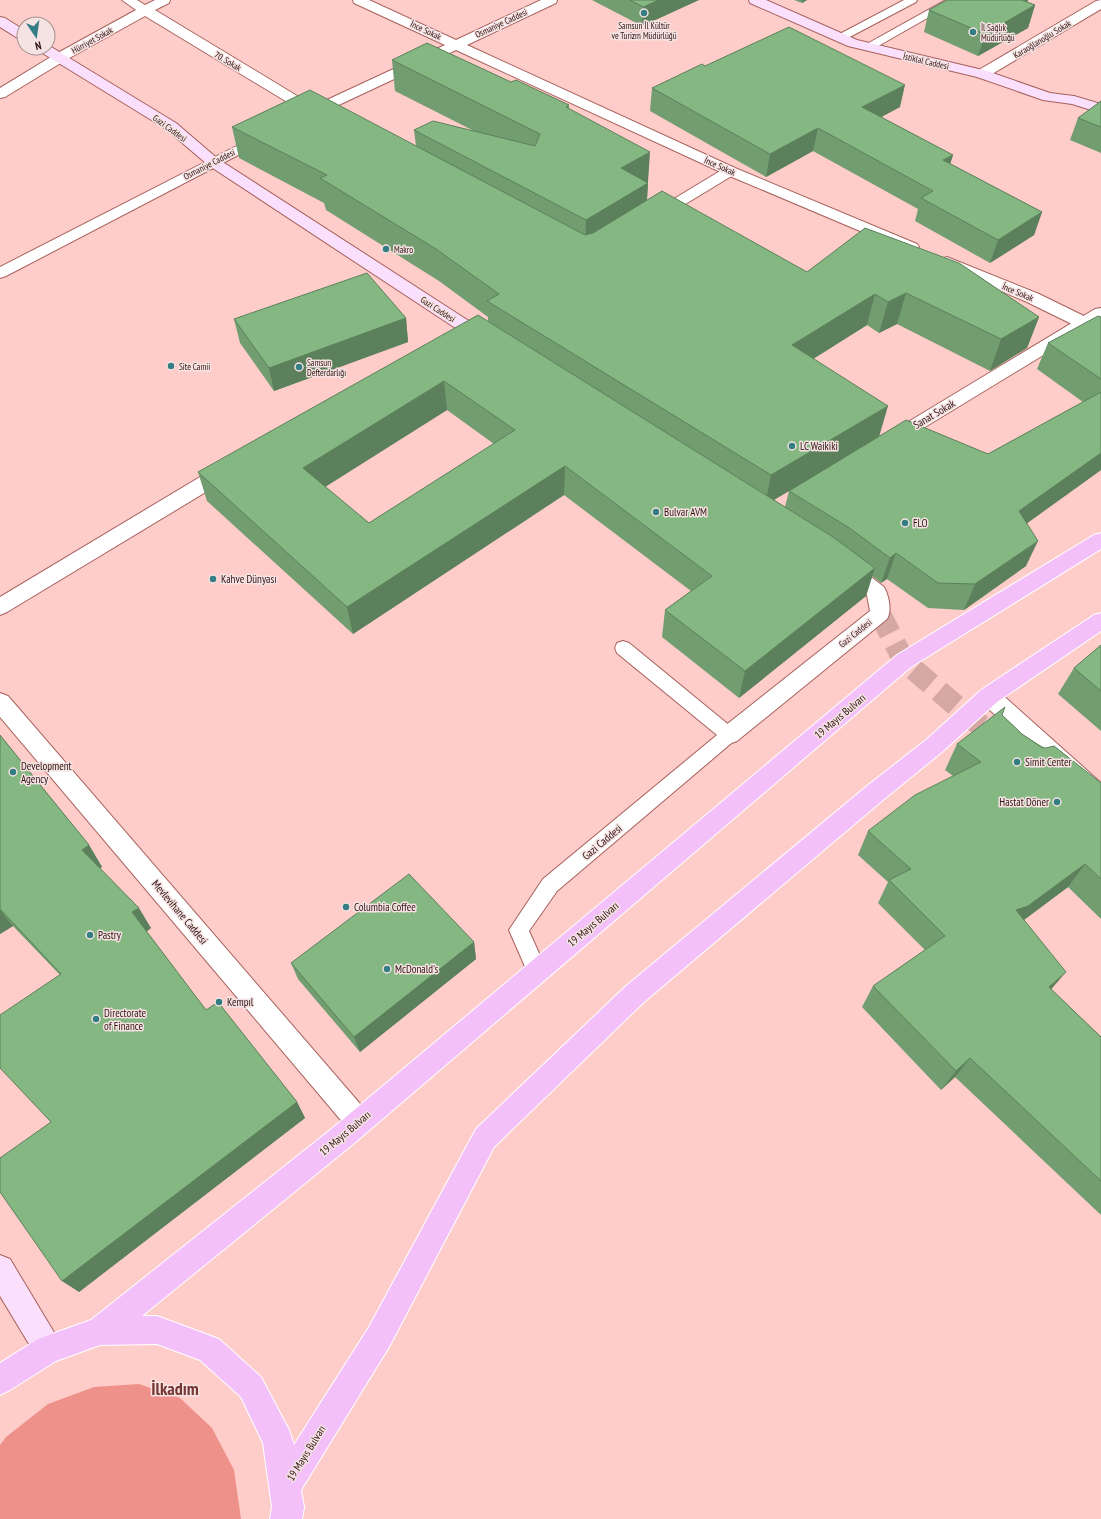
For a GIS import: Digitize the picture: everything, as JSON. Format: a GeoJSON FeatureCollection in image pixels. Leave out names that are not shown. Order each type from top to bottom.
{"type":"FeatureCollection","features":[{"type":"Feature","properties":{"kind":"main road","name":"İstiklal Caddesi"},"geometry":{"type":"LineString","coordinates":[[755,0],[853,43],[982,74],[1048,97],[1074,100],[1101,109]]}},
{"type":"Feature","properties":{"kind":"main road"},"geometry":{"type":"LineString","coordinates":[[0,21],[16,31]]}},
{"type":"Feature","properties":{"kind":"main road","name":"Gazi Caddesi"},"geometry":{"type":"LineString","coordinates":[[56,56],[171,126],[213,162],[466,332]]}},
{"type":"Feature","properties":{"kind":"main road","name":"19 Mayıs Bulvarı"},"geometry":{"type":"LineString","coordinates":[[100,1331],[359,1122],[904,661],[1101,540]]}},
{"type":"Feature","properties":{"kind":"main road","name":"19 Mayıs Bulvarı"},"geometry":{"type":"LineString","coordinates":[[288,1508],[485,1138],[635,994],[875,793],[934,746],[989,696],[1101,621]]}},
{"type":"Feature","properties":{"kind":"main road"},"geometry":{"type":"LineString","coordinates":[[0,1269],[48,1349]]}},
{"type":"Feature","properties":{"kind":"main road"},"geometry":{"type":"LineString","coordinates":[[0,1380],[48,1349],[100,1331],[157,1330],[209,1349],[250,1387],[278,1441],[288,1508]]}},
{"type":"Feature","properties":{"kind":"street","name":"70. Sokak"},"geometry":{"type":"LineString","coordinates":[[128,0],[312,112],[326,119]]}},
{"type":"Feature","properties":{"kind":"street","name":"Hürriyet Sokak"},"geometry":{"type":"LineString","coordinates":[[0,94],[59,58],[164,0]]}},
{"type":"Feature","properties":{"kind":"street","name":"İnce Sokak"},"geometry":{"type":"LineString","coordinates":[[359,0],[730,170],[1033,298],[1084,323]]}},
{"type":"Feature","properties":{"kind":"street","name":"Osmaniye Caddesi"},"geometry":{"type":"LineString","coordinates":[[291,122],[551,0]]}},
{"type":"Feature","properties":{"kind":"street","name":"Karaoğlanoğlu Sokak"},"geometry":{"type":"LineString","coordinates":[[982,74],[1101,4]]}},
{"type":"Feature","properties":{"kind":"street","name":"Osmaniye Caddesi"},"geometry":{"type":"LineString","coordinates":[[0,273],[277,130]]}},
{"type":"Feature","properties":{"kind":"street"},"geometry":{"type":"LineString","coordinates":[[645,223],[730,170]]}},
{"type":"Feature","properties":{"kind":"street","name":"Sanat Sokak"},"geometry":{"type":"LineString","coordinates":[[875,450],[1101,313]]}},
{"type":"Feature","properties":{"kind":"street"},"geometry":{"type":"LineString","coordinates":[[0,607],[243,461]]}},
{"type":"Feature","properties":{"kind":"street","name":"Gazi Caddesi"},"geometry":{"type":"LineString","coordinates":[[729,735],[880,614],[877,592],[833,559]]}},
{"type":"Feature","properties":{"kind":"street"},"geometry":{"type":"LineString","coordinates":[[989,696],[1040,757],[1101,796]]}},
{"type":"Feature","properties":{"kind":"street","name":"Mevlevihane Caddesi"},"geometry":{"type":"LineString","coordinates":[[0,702],[359,1122]]}},
{"type":"Feature","properties":{"kind":"lane"},"geometry":{"type":"LineString","coordinates":[[840,38],[912,0]]}},
{"type":"Feature","properties":{"kind":"lane"},"geometry":{"type":"LineString","coordinates":[[869,47],[954,0]]}},
{"type":"Feature","properties":{"kind":"lane"},"geometry":{"type":"LineString","coordinates":[[623,648],[729,735]]}},
{"type":"Feature","properties":{"kind":"lane","name":"Gazi Caddesi"},"geometry":{"type":"LineString","coordinates":[[537,971],[519,930],[550,885],[729,735]]}},
{"type":"Feature","properties":{"kind":"shaded area"},"geometry":{"type":"Polygon","coordinates":[[[139,1384],[180,1398],[212,1428],[234,1470],[241,1519],[0,1519],[0,1445],[6,1437],[48,1404],[94,1387],[139,1384]]]}},
{"type":"Feature","properties":{"kind":"building"},"geometry":{"type":"Polygon","coordinates":[[[630,0],[659,0],[643,7],[630,0]]]}},
{"type":"Feature","properties":{"kind":"building"},"geometry":{"type":"Polygon","coordinates":[[[947,0],[1022,0],[1035,5],[985,34],[929,10],[947,0]]]}},
{"type":"Feature","properties":{"kind":"building"},"geometry":{"type":"Polygon","coordinates":[[[789,27],[905,85],[862,107],[953,155],[943,160],[1042,212],[998,240],[921,198],[933,191],[818,128],[770,154],[652,88],[702,64],[705,66],[789,27]]]}},
{"type":"Feature","properties":{"kind":"building"},"geometry":{"type":"Polygon","coordinates":[[[427,43],[511,82],[516,80],[569,105],[566,107],[650,152],[621,168],[648,183],[586,220],[414,130],[433,121],[535,146],[540,134],[392,60],[427,43]]]}},
{"type":"Feature","properties":{"kind":"building"},"geometry":{"type":"Polygon","coordinates":[[[310,90],[585,235],[593,233],[662,191],[807,272],[865,228],[959,263],[1039,317],[1001,339],[906,293],[888,302],[875,294],[792,345],[888,406],[771,475],[487,301],[499,294],[436,249],[320,178],[327,175],[232,127],[310,90]]]}},
{"type":"Feature","properties":{"kind":"building"},"geometry":{"type":"Polygon","coordinates":[[[1101,101],[1101,127],[1078,118],[1101,101]]]}},
{"type":"Feature","properties":{"kind":"building"},"geometry":{"type":"Polygon","coordinates":[[[367,273],[406,318],[269,368],[234,319],[367,273]]]}},
{"type":"Feature","properties":{"kind":"building","name":"Bulvar AVM"},"geometry":{"type":"Polygon","coordinates":[[[478,315],[833,537],[875,568],[745,671],[665,610],[712,576],[565,466],[347,607],[198,472],[478,315]],[[444,381],[303,468],[369,523],[515,430],[444,381]]]}},
{"type":"Feature","properties":{"kind":"building"},"geometry":{"type":"Polygon","coordinates":[[[1098,316],[1101,317],[1101,379],[1048,343],[1098,316]]]}},
{"type":"Feature","properties":{"kind":"building"},"geometry":{"type":"Polygon","coordinates":[[[1101,392],[1101,453],[1019,511],[1038,541],[975,584],[938,583],[896,553],[890,558],[848,527],[789,491],[906,420],[988,454],[1101,392]]]}},
{"type":"Feature","properties":{"kind":"building"},"geometry":{"type":"Polygon","coordinates":[[[1101,645],[1101,691],[1074,668],[1101,645]]]}},
{"type":"Feature","properties":{"kind":"building"},"geometry":{"type":"Polygon","coordinates":[[[1005,707],[1002,715],[1022,734],[1041,747],[1046,748],[1054,746],[1101,783],[1101,879],[1085,864],[1028,906],[1016,910],[1066,972],[1049,987],[1101,1037],[1101,1181],[970,1058],[956,1071],[873,986],[945,936],[889,880],[911,869],[868,831],[915,795],[981,762],[957,744],[1005,707]]]}},
{"type":"Feature","properties":{"kind":"building"},"geometry":{"type":"Polygon","coordinates":[[[0,735],[89,845],[82,850],[139,908],[132,912],[206,1010],[218,1002],[297,1102],[62,1281],[0,1192],[0,1158],[51,1122],[0,1068],[0,1015],[61,974],[0,909],[0,735]]]}},
{"type":"Feature","properties":{"kind":"building","name":"McDonald's"},"geometry":{"type":"Polygon","coordinates":[[[409,874],[474,942],[354,1037],[291,963],[409,874]]]}},
{"type":"Feature","properties":{"kind":"tunnel"},"geometry":{"type":"LineString","coordinates":[[880,614],[904,661],[968,716],[1001,740]]}},
{"type":"Feature","properties":{"kind":"place","name":"Samsun İl Kültür ve Turizm Müdürlüğü"},"geometry":{"type":"Point","coordinates":[644,13]}},
{"type":"Feature","properties":{"kind":"place","name":"İl Sağlık Müdürlüğü"},"geometry":{"type":"Point","coordinates":[973,32]}},
{"type":"Feature","properties":{"kind":"place","name":"Makro"},"geometry":{"type":"Point","coordinates":[386,249]}},
{"type":"Feature","properties":{"kind":"place","name":"Site Camii"},"geometry":{"type":"Point","coordinates":[171,366]}},
{"type":"Feature","properties":{"kind":"place","name":"Samsun Defterdarlığı"},"geometry":{"type":"Point","coordinates":[299,367]}},
{"type":"Feature","properties":{"kind":"place","name":"LC Waikiki"},"geometry":{"type":"Point","coordinates":[792,446]}},
{"type":"Feature","properties":{"kind":"place","name":"Bulvar AVM"},"geometry":{"type":"Point","coordinates":[656,512]}},
{"type":"Feature","properties":{"kind":"place","name":"FLO"},"geometry":{"type":"Point","coordinates":[905,523]}},
{"type":"Feature","properties":{"kind":"place","name":"Kahve Dünyası"},"geometry":{"type":"Point","coordinates":[213,579]}},
{"type":"Feature","properties":{"kind":"place","name":"Simit Center"},"geometry":{"type":"Point","coordinates":[1017,762]}},
{"type":"Feature","properties":{"kind":"place","name":"Development Agency"},"geometry":{"type":"Point","coordinates":[13,772]}},
{"type":"Feature","properties":{"kind":"place","name":"Hastat Döner"},"geometry":{"type":"Point","coordinates":[1057,802]}},
{"type":"Feature","properties":{"kind":"place","name":"Columbia Coffee"},"geometry":{"type":"Point","coordinates":[346,907]}},
{"type":"Feature","properties":{"kind":"place","name":"Pastry"},"geometry":{"type":"Point","coordinates":[90,935]}},
{"type":"Feature","properties":{"kind":"place","name":"McDonald's"},"geometry":{"type":"Point","coordinates":[387,969]}},
{"type":"Feature","properties":{"kind":"place","name":"Kempıl"},"geometry":{"type":"Point","coordinates":[219,1002]}},
{"type":"Feature","properties":{"kind":"place","name":"Directorate of Finance"},"geometry":{"type":"Point","coordinates":[96,1019]}},
{"type":"Feature","properties":{"kind":"district","name":"İlkadım"},"geometry":{"type":"Point","coordinates":[175,1388]}}]}
